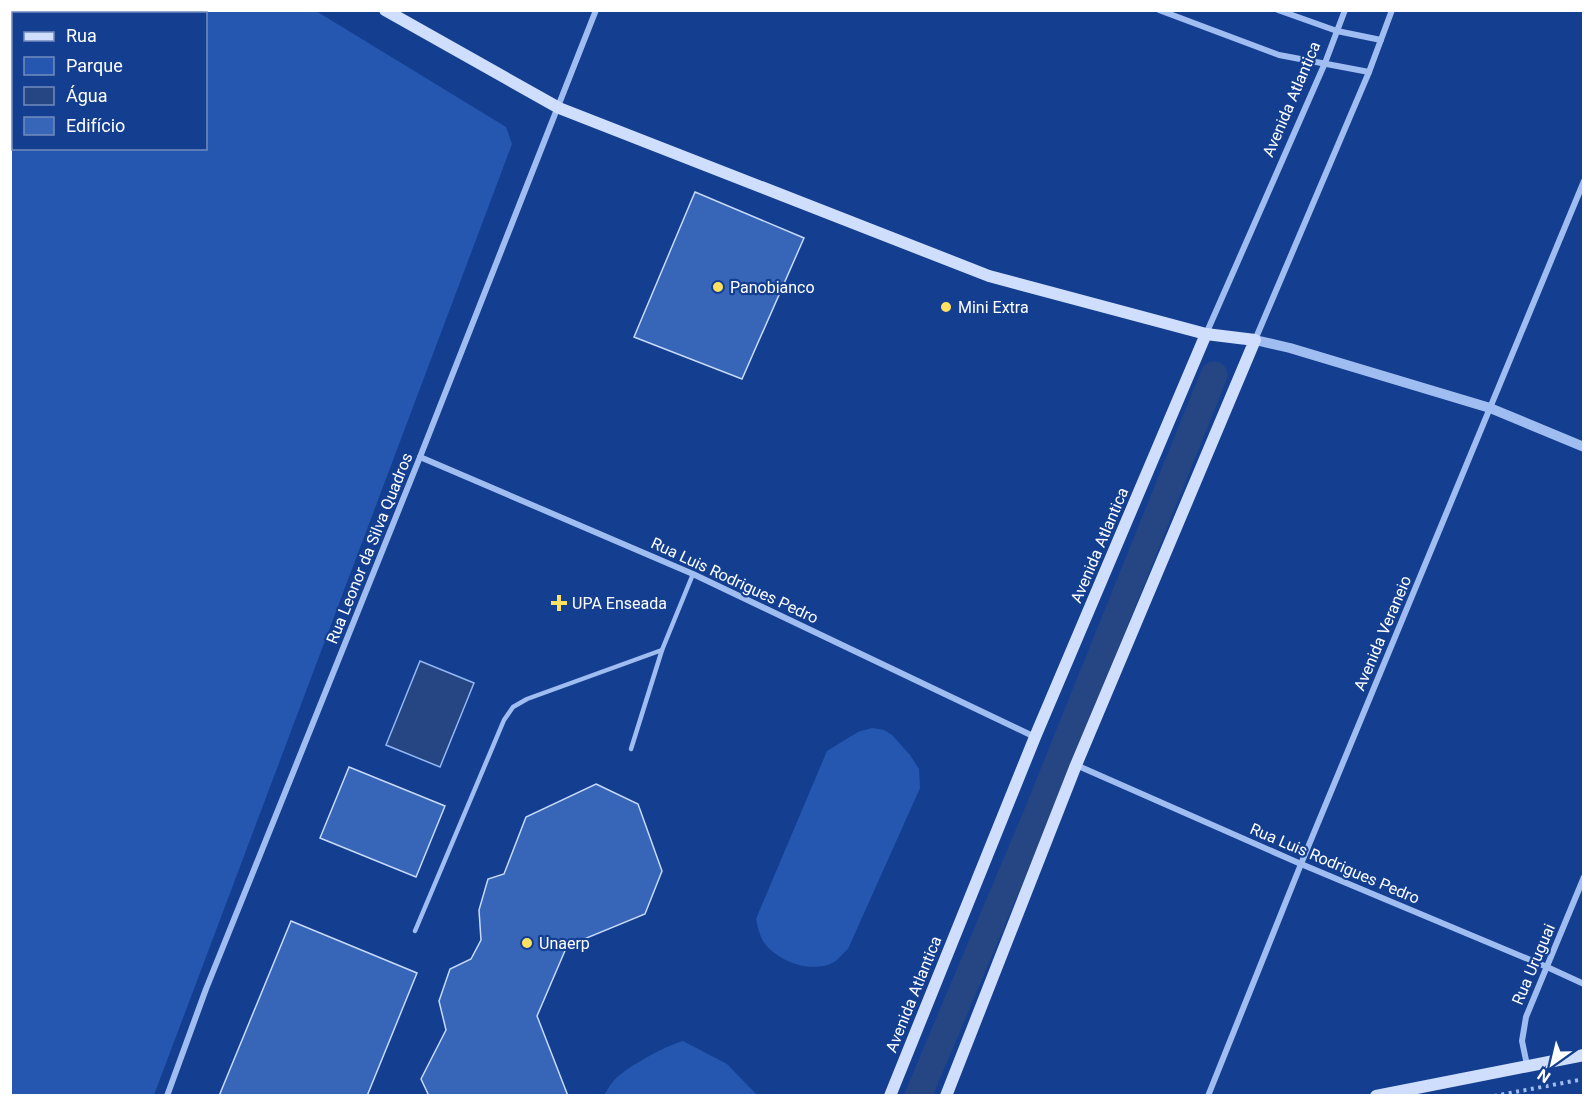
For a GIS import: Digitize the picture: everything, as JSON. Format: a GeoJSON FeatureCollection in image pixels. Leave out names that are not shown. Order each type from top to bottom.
{"type":"FeatureCollection","features":[{"type":"Feature","properties":{"kind":"main road"},"geometry":{"type":"LineString","coordinates":[[385,10],[559,108],[989,276],[1206,334],[1255,340],[1076,765],[946,1095]]}},
{"type":"Feature","properties":{"kind":"main road","name":"Avenida Atlantica"},"geometry":{"type":"LineString","coordinates":[[890,1095],[1035,737],[1206,334]]}},
{"type":"Feature","properties":{"kind":"main road"},"geometry":{"type":"LineString","coordinates":[[1376,1095],[1584,1055]]}},
{"type":"Feature","properties":{"kind":"street","name":"Rua Leonor da Silva Quadros"},"geometry":{"type":"LineString","coordinates":[[167,1095],[211,978],[559,108],[596,10]]}},
{"type":"Feature","properties":{"kind":"street"},"geometry":{"type":"LineString","coordinates":[[1159,10],[1279,55],[1369,72]]}},
{"type":"Feature","properties":{"kind":"street"},"geometry":{"type":"LineString","coordinates":[[1278,10],[1337,31],[1381,40]]}},
{"type":"Feature","properties":{"kind":"street","name":"Avenida Atlantica"},"geometry":{"type":"LineString","coordinates":[[1206,334],[1325,63],[1345,10]]}},
{"type":"Feature","properties":{"kind":"street"},"geometry":{"type":"LineString","coordinates":[[1392,10],[1369,72],[1255,340],[1290,348],[1490,408],[1584,447]]}},
{"type":"Feature","properties":{"kind":"street","name":"Avenida Veraneio"},"geometry":{"type":"LineString","coordinates":[[1208,1095],[1301,864],[1584,181]]}},
{"type":"Feature","properties":{"kind":"street","name":"Rua Luis Rodrigues Pedro"},"geometry":{"type":"LineString","coordinates":[[420,457],[693,574],[1035,737]]}},
{"type":"Feature","properties":{"kind":"street","name":"Rua Luis Rodrigues Pedro"},"geometry":{"type":"LineString","coordinates":[[1076,765],[1301,864],[1584,984]]}},
{"type":"Feature","properties":{"kind":"street","name":"Rua Uruguai"},"geometry":{"type":"LineString","coordinates":[[1527,1065],[1522,1041],[1523,1025],[1584,877]]}},
{"type":"Feature","properties":{"kind":"lane"},"geometry":{"type":"LineString","coordinates":[[631,749],[662,650],[693,574]]}},
{"type":"Feature","properties":{"kind":"lane"},"geometry":{"type":"LineString","coordinates":[[415,931],[504,720],[513,707],[526,699],[662,650]]}},
{"type":"Feature","properties":{"kind":"path"},"geometry":{"type":"LineString","coordinates":[[1494,1095],[1584,1079]]}},
{"type":"Feature","properties":{"kind":"green space"},"geometry":{"type":"Polygon","coordinates":[[[10,11],[316,11],[506,127],[512,144],[154,1095],[11,1095],[10,11]]]}},
{"type":"Feature","properties":{"kind":"green space"},"geometry":{"type":"Polygon","coordinates":[[[872,728],[884,730],[892,735],[910,755],[919,769],[920,788],[848,949],[836,961],[816,967],[788,961],[766,945],[756,919],[827,751],[858,732],[872,728]]]}},
{"type":"Feature","properties":{"kind":"green space"},"geometry":{"type":"Polygon","coordinates":[[[683,1041],[727,1064],[757,1095],[604,1095],[617,1077],[625,1071],[656,1052],[683,1041]]]}},
{"type":"Feature","properties":{"kind":"water"},"geometry":{"type":"Polygon","coordinates":[[[420,661],[474,683],[440,767],[386,745],[420,661]]]}},
{"type":"Feature","properties":{"kind":"building","name":"Panobianco"},"geometry":{"type":"Polygon","coordinates":[[[695,192],[804,238],[742,379],[634,337],[695,192]]]}},
{"type":"Feature","properties":{"kind":"building"},"geometry":{"type":"Polygon","coordinates":[[[349,767],[445,806],[416,877],[320,838],[349,767]]]}},
{"type":"Feature","properties":{"kind":"building","name":"Unaerp"},"geometry":{"type":"Polygon","coordinates":[[[596,784],[638,804],[662,871],[645,914],[567,946],[537,1016],[568,1096],[429,1096],[421,1079],[446,1030],[439,1001],[450,969],[471,959],[481,940],[479,910],[488,879],[504,874],[526,817],[596,784]]]}},
{"type":"Feature","properties":{"kind":"building"},"geometry":{"type":"Polygon","coordinates":[[[291,921],[417,973],[367,1096],[219,1096],[291,921]]]}},
{"type":"Feature","properties":{"kind":"waterway"},"geometry":{"type":"LineString","coordinates":[[918,1096],[1035,819],[1214,375]]}},
{"type":"Feature","properties":{"kind":"place","name":"Panobianco"},"geometry":{"type":"Point","coordinates":[718,287]}},
{"type":"Feature","properties":{"kind":"place","name":"Mini Extra"},"geometry":{"type":"Point","coordinates":[946,307]}},
{"type":"Feature","properties":{"kind":"place","name":"UPA Enseada"},"geometry":{"type":"Point","coordinates":[559,603]}},
{"type":"Feature","properties":{"kind":"place","name":"Unaerp"},"geometry":{"type":"Point","coordinates":[527,943]}}]}
